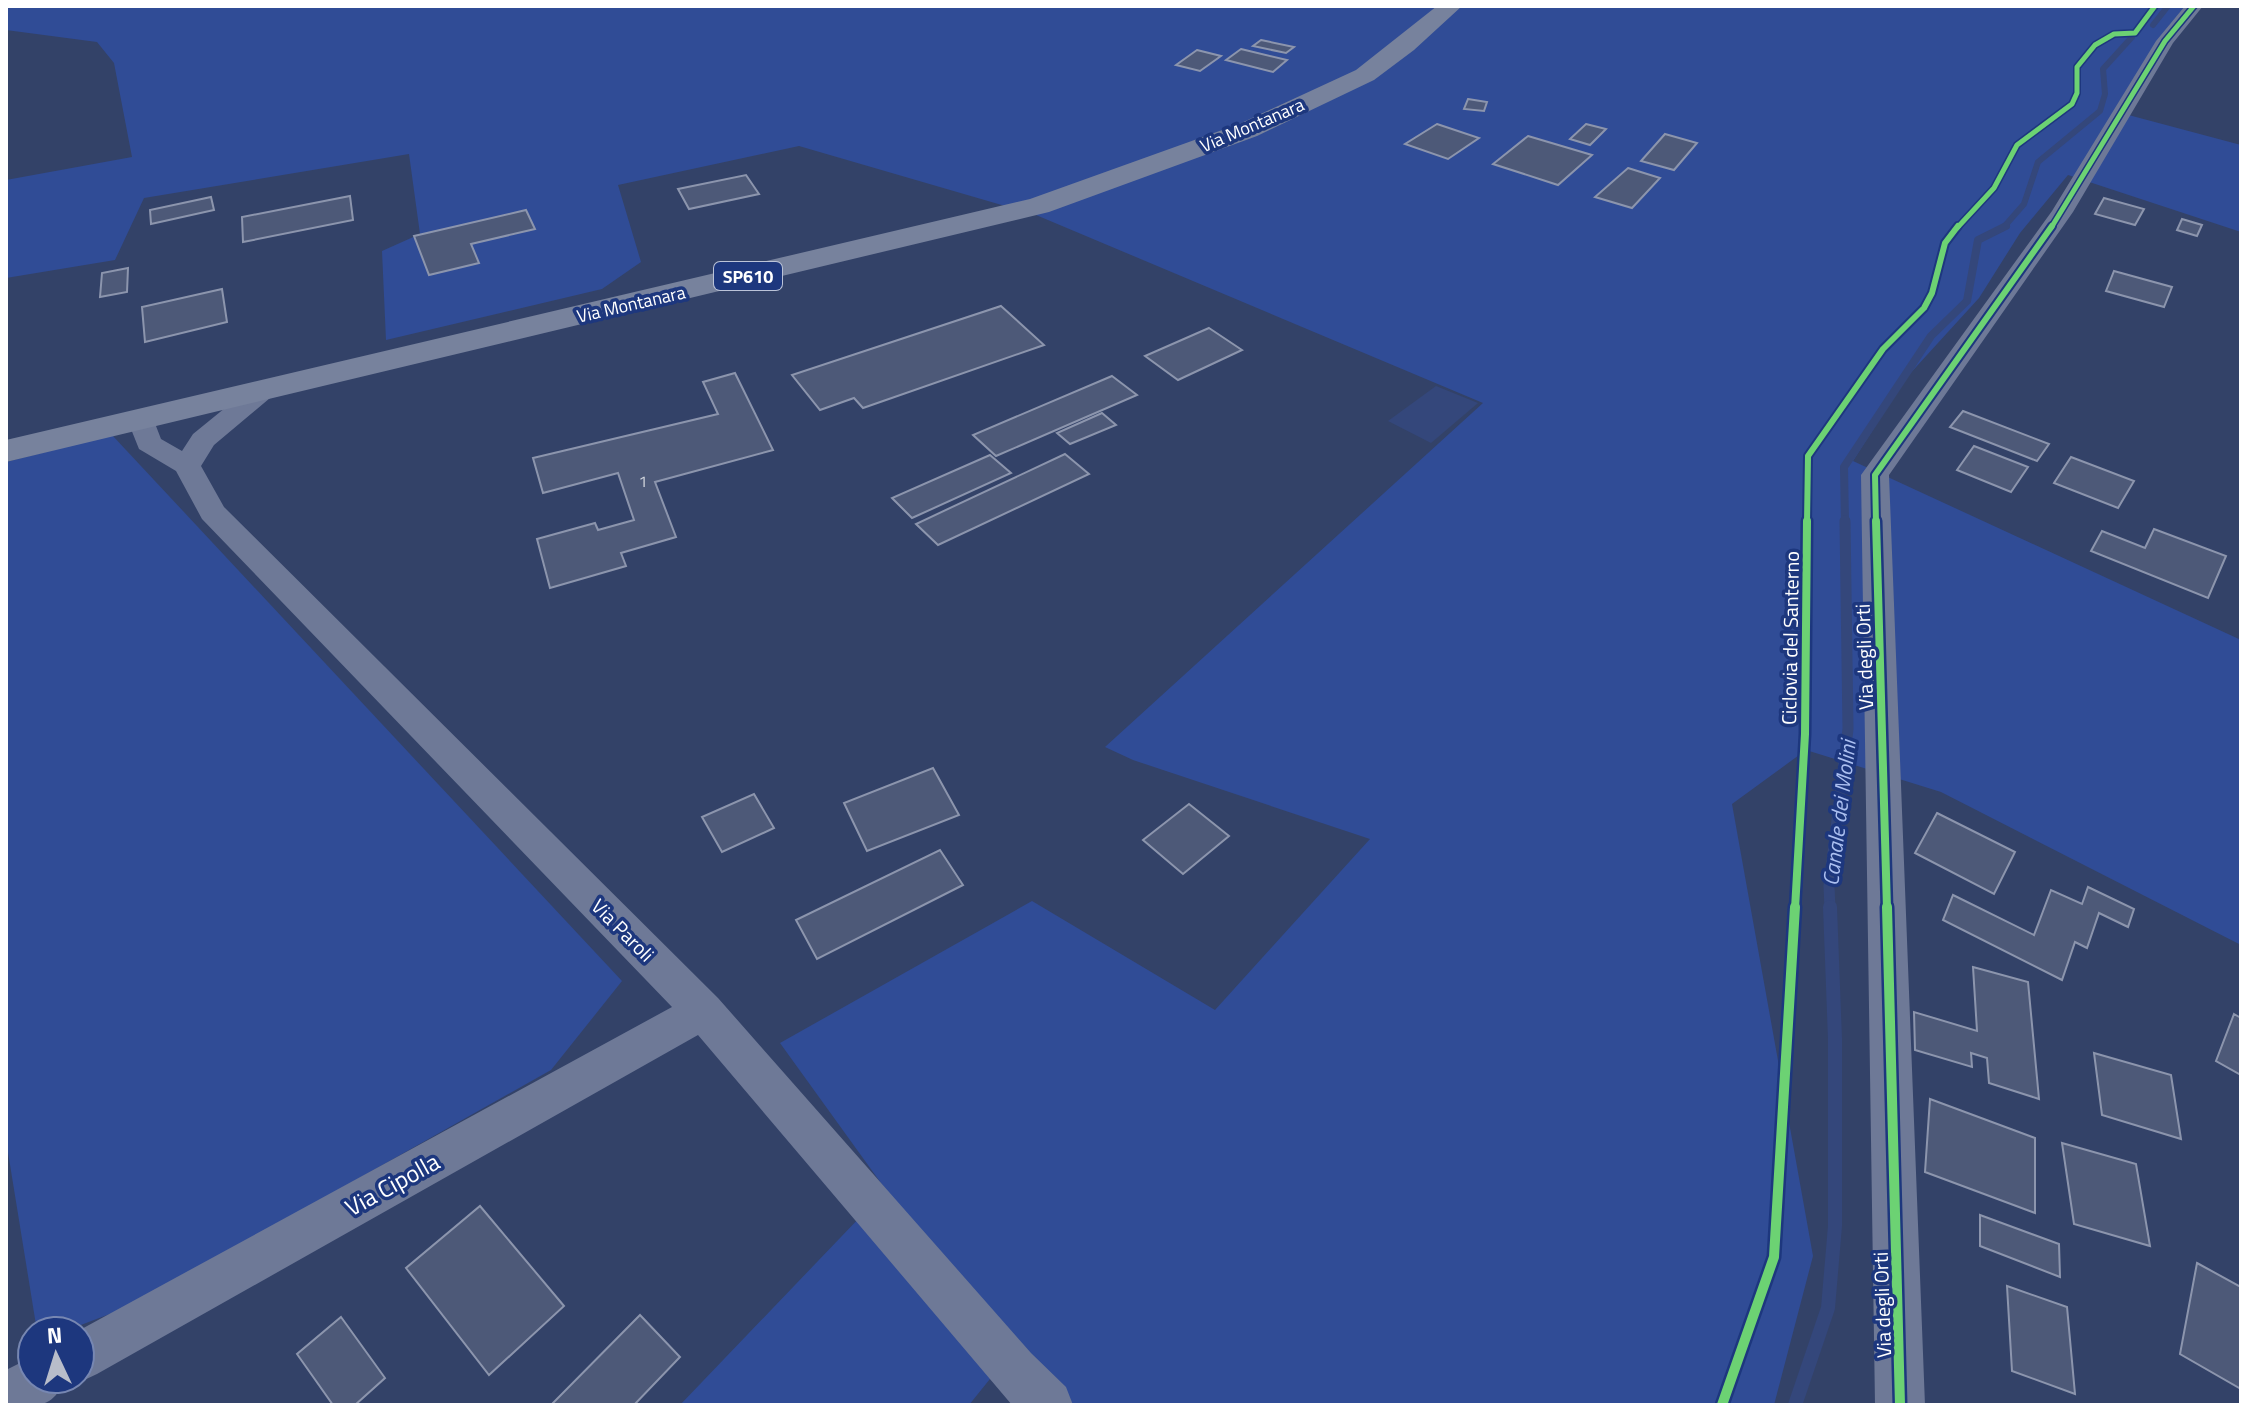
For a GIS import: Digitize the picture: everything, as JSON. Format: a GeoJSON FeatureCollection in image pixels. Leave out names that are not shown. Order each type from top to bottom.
{"type":"FeatureCollection","features":[{"type":"Feature","properties":{"kind":"main road","name":"Via Montanara"},"geometry":{"type":"LineString","coordinates":[[6,451],[1039,206],[1248,130],[1365,75],[1451,6]]}},
{"type":"Feature","properties":{"kind":"street","name":"Via degli Orti"},"geometry":{"type":"LineString","coordinates":[[1900,1405],[1875,475],[2062,212],[2165,41],[2194,6]]}},
{"type":"Feature","properties":{"kind":"street"},"geometry":{"type":"LineString","coordinates":[[195,453],[261,392]]}},
{"type":"Feature","properties":{"kind":"street"},"geometry":{"type":"LineString","coordinates":[[195,453],[196,407]]}},
{"type":"Feature","properties":{"kind":"street"},"geometry":{"type":"LineString","coordinates":[[141,419],[149,443],[195,453]]}},
{"type":"Feature","properties":{"kind":"street","name":"Via Paroli"},"geometry":{"type":"LineString","coordinates":[[195,453],[212,512],[703,1011],[1013,1371],[1048,1405]]}},
{"type":"Feature","properties":{"kind":"street","name":"Via Cipolla"},"geometry":{"type":"LineString","coordinates":[[96,1348],[703,1011]]}},
{"type":"Feature","properties":{"kind":"shaded area"},"geometry":{"type":"Polygon","coordinates":[[[6,6],[2194,6],[2121,113],[2241,145],[2241,232],[2068,175],[2020,233],[1979,298],[1906,378],[1853,461],[2241,640],[2241,945],[1941,792],[1806,750],[1732,804],[1813,1256],[1774,1405],[1062,1405],[1002,1364],[969,1405],[680,1405],[886,1190],[780,1043],[1032,901],[1215,1010],[1370,839],[1133,760],[1105,747],[1483,403],[1036,215],[799,146],[618,185],[641,262],[602,289],[386,340],[382,251],[420,234],[409,154],[144,198],[115,260],[6,278],[6,180],[132,157],[114,63],[97,42],[6,30],[6,6]]]}},
{"type":"Feature","properties":{"kind":"shaded area"},"geometry":{"type":"Polygon","coordinates":[[[1436,386],[1478,403],[1431,443],[1388,421],[1436,386]]]}},
{"type":"Feature","properties":{"kind":"shaded area"},"geometry":{"type":"Polygon","coordinates":[[[112,435],[622,981],[551,1070],[136,1304],[96,1319],[96,1315],[34,1315],[6,1140],[6,462],[112,435]]]}},
{"type":"Feature","properties":{"kind":"building"},"geometry":{"type":"Polygon","coordinates":[[[1261,40],[1294,47],[1286,53],[1253,46],[1261,40]]]}},
{"type":"Feature","properties":{"kind":"building"},"geometry":{"type":"Polygon","coordinates":[[[1241,49],[1287,60],[1273,72],[1226,60],[1241,49]]]}},
{"type":"Feature","properties":{"kind":"building"},"geometry":{"type":"Polygon","coordinates":[[[1197,50],[1221,56],[1200,71],[1176,65],[1197,50]]]}},
{"type":"Feature","properties":{"kind":"building"},"geometry":{"type":"Polygon","coordinates":[[[1468,99],[1487,102],[1484,111],[1464,109],[1468,99]]]}},
{"type":"Feature","properties":{"kind":"building"},"geometry":{"type":"Polygon","coordinates":[[[1437,124],[1479,138],[1448,159],[1405,144],[1437,124]]]}},
{"type":"Feature","properties":{"kind":"building"},"geometry":{"type":"Polygon","coordinates":[[[1586,124],[1606,129],[1590,145],[1570,139],[1586,124]]]}},
{"type":"Feature","properties":{"kind":"building"},"geometry":{"type":"Polygon","coordinates":[[[1665,134],[1697,143],[1674,170],[1641,161],[1665,134]]]}},
{"type":"Feature","properties":{"kind":"building"},"geometry":{"type":"Polygon","coordinates":[[[1528,136],[1592,155],[1558,185],[1493,164],[1528,136]]]}},
{"type":"Feature","properties":{"kind":"building"},"geometry":{"type":"Polygon","coordinates":[[[1628,168],[1660,178],[1632,208],[1595,197],[1628,168]]]}},
{"type":"Feature","properties":{"kind":"building"},"geometry":{"type":"Polygon","coordinates":[[[746,175],[759,194],[689,209],[678,189],[746,175]]]}},
{"type":"Feature","properties":{"kind":"building"},"geometry":{"type":"Polygon","coordinates":[[[350,196],[353,220],[243,242],[242,217],[350,196]]]}},
{"type":"Feature","properties":{"kind":"building"},"geometry":{"type":"Polygon","coordinates":[[[211,197],[214,210],[151,224],[150,210],[211,197]]]}},
{"type":"Feature","properties":{"kind":"building"},"geometry":{"type":"Polygon","coordinates":[[[2104,198],[2144,209],[2135,225],[2095,214],[2104,198]]]}},
{"type":"Feature","properties":{"kind":"building"},"geometry":{"type":"Polygon","coordinates":[[[526,210],[535,229],[471,244],[479,263],[429,275],[414,236],[526,210]]]}},
{"type":"Feature","properties":{"kind":"building"},"geometry":{"type":"Polygon","coordinates":[[[2182,219],[2202,225],[2197,236],[2177,230],[2182,219]]]}},
{"type":"Feature","properties":{"kind":"building"},"geometry":{"type":"Polygon","coordinates":[[[128,268],[127,292],[100,297],[102,273],[128,268]]]}},
{"type":"Feature","properties":{"kind":"building"},"geometry":{"type":"Polygon","coordinates":[[[2114,271],[2172,287],[2164,307],[2106,291],[2114,271]]]}},
{"type":"Feature","properties":{"kind":"building"},"geometry":{"type":"Polygon","coordinates":[[[222,289],[227,322],[145,342],[142,307],[222,289]]]}},
{"type":"Feature","properties":{"kind":"building"},"geometry":{"type":"Polygon","coordinates":[[[1001,306],[1044,345],[863,408],[854,398],[820,410],[792,375],[1001,306]]]}},
{"type":"Feature","properties":{"kind":"building"},"geometry":{"type":"Polygon","coordinates":[[[1209,328],[1242,350],[1178,380],[1145,356],[1209,328]]]}},
{"type":"Feature","properties":{"kind":"building"},"geometry":{"type":"Polygon","coordinates":[[[735,373],[773,450],[655,482],[676,537],[621,553],[626,566],[550,588],[537,539],[595,523],[598,530],[634,520],[618,473],[543,493],[533,458],[718,414],[703,382],[735,373]]]}},
{"type":"Feature","properties":{"kind":"building"},"geometry":{"type":"Polygon","coordinates":[[[1112,376],[1137,395],[996,456],[973,435],[1112,376]]]}},
{"type":"Feature","properties":{"kind":"building"},"geometry":{"type":"Polygon","coordinates":[[[1963,411],[2049,444],[2037,461],[1950,427],[1963,411]]]}},
{"type":"Feature","properties":{"kind":"building"},"geometry":{"type":"Polygon","coordinates":[[[1102,413],[1116,425],[1070,444],[1057,433],[1102,413]]]}},
{"type":"Feature","properties":{"kind":"building"},"geometry":{"type":"Polygon","coordinates":[[[1974,446],[2028,467],[2011,492],[1957,470],[1974,446]]]}},
{"type":"Feature","properties":{"kind":"building"},"geometry":{"type":"Polygon","coordinates":[[[1065,454],[1089,474],[938,545],[916,524],[1065,454]]]}},
{"type":"Feature","properties":{"kind":"building"},"geometry":{"type":"Polygon","coordinates":[[[990,455],[1011,473],[912,518],[892,498],[990,455]]]}},
{"type":"Feature","properties":{"kind":"building"},"geometry":{"type":"Polygon","coordinates":[[[2071,457],[2134,481],[2118,508],[2054,483],[2071,457]]]}},
{"type":"Feature","properties":{"kind":"building"},"geometry":{"type":"Polygon","coordinates":[[[2154,529],[2226,556],[2208,598],[2091,551],[2102,531],[2145,548],[2154,529]]]}},
{"type":"Feature","properties":{"kind":"building"},"geometry":{"type":"Polygon","coordinates":[[[933,768],[959,815],[867,851],[844,803],[933,768]]]}},
{"type":"Feature","properties":{"kind":"building"},"geometry":{"type":"Polygon","coordinates":[[[754,794],[774,828],[722,852],[702,817],[754,794]]]}},
{"type":"Feature","properties":{"kind":"building"},"geometry":{"type":"Polygon","coordinates":[[[1189,804],[1229,836],[1183,874],[1143,840],[1189,804]]]}},
{"type":"Feature","properties":{"kind":"building"},"geometry":{"type":"Polygon","coordinates":[[[1937,813],[2015,852],[1994,894],[1915,853],[1937,813]]]}},
{"type":"Feature","properties":{"kind":"building"},"geometry":{"type":"Polygon","coordinates":[[[940,850],[963,885],[817,959],[796,920],[940,850]]]}},
{"type":"Feature","properties":{"kind":"building"},"geometry":{"type":"Polygon","coordinates":[[[2088,887],[2134,909],[2128,927],[2099,913],[2087,948],[2075,942],[2062,980],[1943,920],[1953,895],[2034,935],[2051,890],[2082,904],[2088,887]]]}},
{"type":"Feature","properties":{"kind":"building"},"geometry":{"type":"Polygon","coordinates":[[[1973,967],[2028,982],[2039,1099],[1989,1083],[1987,1058],[1971,1053],[1972,1067],[1915,1050],[1914,1012],[1977,1031],[1973,967]]]}},
{"type":"Feature","properties":{"kind":"building"},"geometry":{"type":"Polygon","coordinates":[[[2234,1014],[2241,1018],[2241,1075],[2216,1061],[2234,1014]]]}},
{"type":"Feature","properties":{"kind":"building"},"geometry":{"type":"Polygon","coordinates":[[[2094,1053],[2171,1075],[2181,1139],[2102,1115],[2094,1053]]]}},
{"type":"Feature","properties":{"kind":"building"},"geometry":{"type":"Polygon","coordinates":[[[1930,1099],[2035,1138],[2035,1213],[1925,1172],[1930,1099]]]}},
{"type":"Feature","properties":{"kind":"building"},"geometry":{"type":"Polygon","coordinates":[[[2062,1143],[2136,1164],[2150,1246],[2074,1224],[2062,1143]]]}},
{"type":"Feature","properties":{"kind":"building"},"geometry":{"type":"Polygon","coordinates":[[[480,1206],[564,1306],[489,1375],[406,1268],[480,1206]]]}},
{"type":"Feature","properties":{"kind":"building"},"geometry":{"type":"Polygon","coordinates":[[[1980,1215],[2059,1244],[2060,1277],[1980,1246],[1980,1215]]]}},
{"type":"Feature","properties":{"kind":"building"},"geometry":{"type":"Polygon","coordinates":[[[2197,1263],[2241,1287],[2241,1389],[2180,1354],[2197,1263]]]}},
{"type":"Feature","properties":{"kind":"building"},"geometry":{"type":"Polygon","coordinates":[[[2007,1286],[2067,1307],[2075,1394],[2012,1371],[2007,1286]]]}},
{"type":"Feature","properties":{"kind":"building"},"geometry":{"type":"Polygon","coordinates":[[[640,1315],[680,1357],[634,1405],[551,1405],[640,1315]]]}},
{"type":"Feature","properties":{"kind":"building"},"geometry":{"type":"Polygon","coordinates":[[[341,1317],[385,1378],[355,1405],[333,1405],[297,1354],[341,1317]]]}},
{"type":"Feature","properties":{"kind":"waterway","name":"Canale dei Molini"},"geometry":{"type":"LineString","coordinates":[[2153,25],[2168,6]]}},
{"type":"Feature","properties":{"kind":"waterway","name":"Canale dei Molini"},"geometry":{"type":"LineString","coordinates":[[2004,227],[2024,204],[2038,162],[2100,111],[2105,94],[2103,69],[2132,37]]}},
{"type":"Feature","properties":{"kind":"waterway","name":"Canale dei Molini"},"geometry":{"type":"LineString","coordinates":[[1845,523],[1844,467],[1931,336],[1967,301],[1978,240],[2004,227]]}},
{"type":"Feature","properties":{"kind":"waterway","name":"Canale dei Molini"},"geometry":{"type":"LineString","coordinates":[[1830,909],[1829,886],[1848,729],[1845,521]]}},
{"type":"Feature","properties":{"kind":"waterway","name":"Canale dei Molini"},"geometry":{"type":"LineString","coordinates":[[1795,1405],[1828,1308],[1835,1226],[1835,1039],[1830,907]]}},
{"type":"Feature","properties":{"kind":"cycle path","name":"Ciclovia del Santerno"},"geometry":{"type":"LineString","coordinates":[[1722,1405],[1774,1257],[1805,734],[1808,456],[1883,349],[1924,308],[1932,293],[1945,243],[1963,219],[1994,188],[2017,145],[2072,104],[2077,93],[2077,67],[2100,40],[2114,34],[2135,33],[2155,6]]}},
{"type":"Feature","properties":{"kind":"cycle path"},"geometry":{"type":"LineString","coordinates":[[1900,1405],[1875,475],[2062,212],[2165,41],[2194,6]]}}]}
